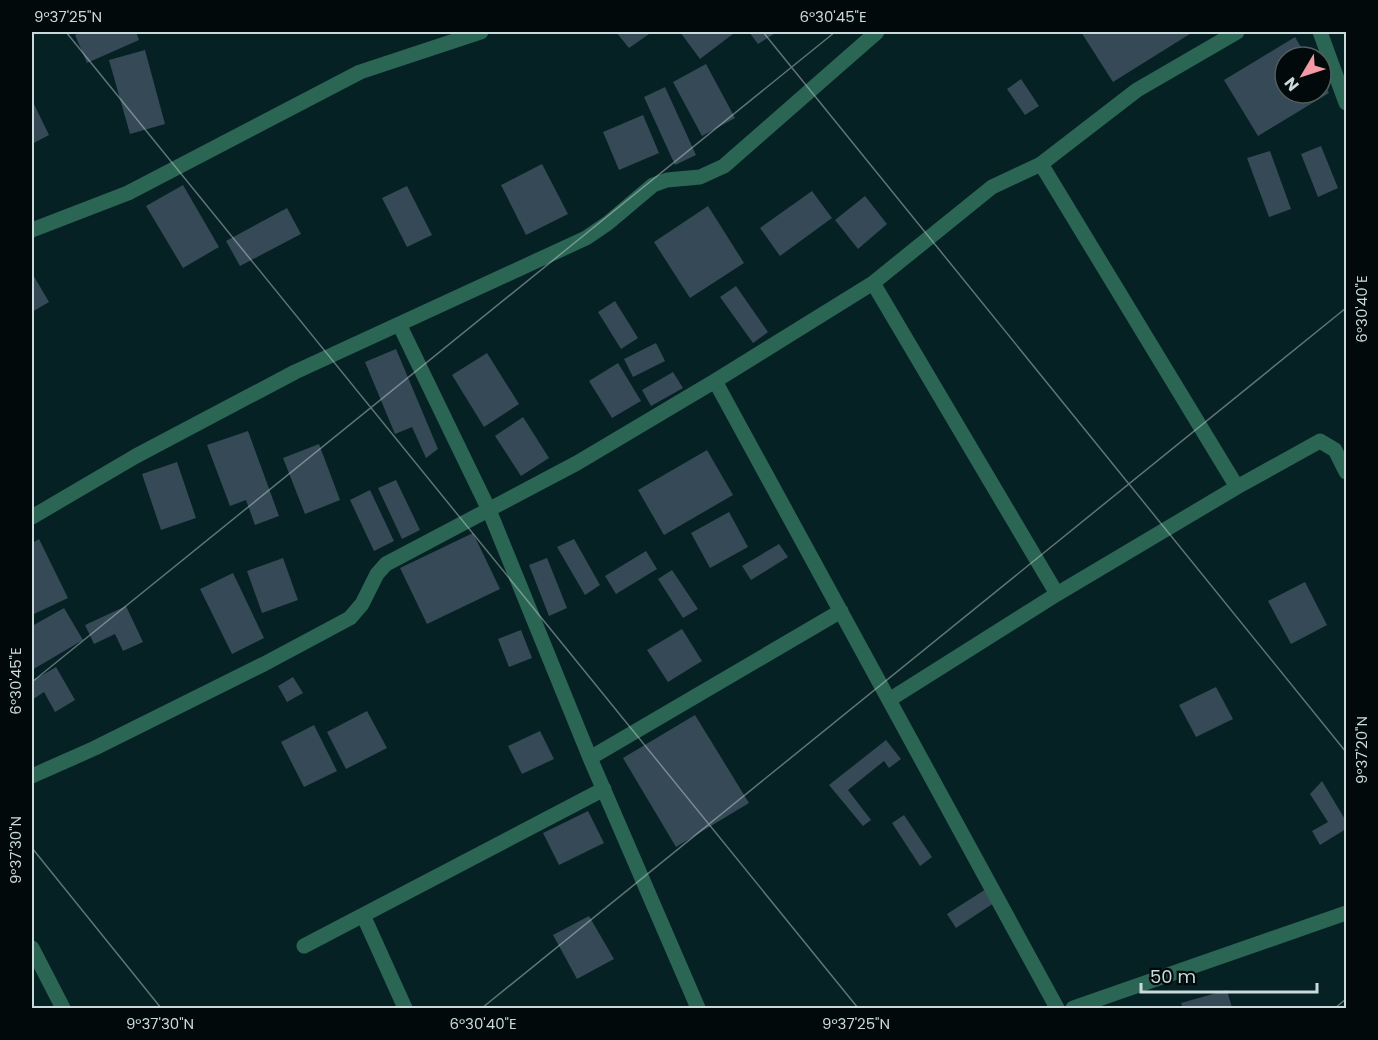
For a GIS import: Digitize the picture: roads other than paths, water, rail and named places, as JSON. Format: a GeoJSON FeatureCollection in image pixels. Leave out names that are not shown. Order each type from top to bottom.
{"type":"FeatureCollection","features":[{"type":"Feature","properties":{"kind":"street"},"geometry":{"type":"LineString","coordinates":[[32,230],[128,193],[360,72],[482,32]]}},
{"type":"Feature","properties":{"kind":"street"},"geometry":{"type":"LineString","coordinates":[[32,517],[136,456],[284,377],[586,238],[608,223],[653,185],[666,180],[700,177],[724,166],[877,32]]}},
{"type":"Feature","properties":{"kind":"street"},"geometry":{"type":"LineString","coordinates":[[32,776],[95,748],[264,664],[350,618],[362,604],[377,574],[386,564],[577,463],[873,283],[992,187],[1041,164],[1137,90],[1237,32]]}},
{"type":"Feature","properties":{"kind":"street"},"geometry":{"type":"LineString","coordinates":[[1320,32],[1347,103]]}},
{"type":"Feature","properties":{"kind":"street"},"geometry":{"type":"LineString","coordinates":[[1041,164],[1237,486]]}},
{"type":"Feature","properties":{"kind":"street"},"geometry":{"type":"LineString","coordinates":[[873,283],[1057,594]]}},
{"type":"Feature","properties":{"kind":"street"},"geometry":{"type":"LineString","coordinates":[[399,324],[489,510],[590,758],[698,1008]]}},
{"type":"Feature","properties":{"kind":"street"},"geometry":{"type":"LineString","coordinates":[[715,381],[1057,1008]]}},
{"type":"Feature","properties":{"kind":"street"},"geometry":{"type":"LineString","coordinates":[[889,700],[1057,594],[1237,486],[1320,441],[1341,447],[1347,472]]}},
{"type":"Feature","properties":{"kind":"street"},"geometry":{"type":"LineString","coordinates":[[590,758],[841,611]]}},
{"type":"Feature","properties":{"kind":"street"},"geometry":{"type":"LineString","coordinates":[[304,946],[604,789]]}},
{"type":"Feature","properties":{"kind":"street"},"geometry":{"type":"LineString","coordinates":[[1073,1008],[1347,913]]}},
{"type":"Feature","properties":{"kind":"street"},"geometry":{"type":"LineString","coordinates":[[363,915],[405,1008]]}},
{"type":"Feature","properties":{"kind":"street"},"geometry":{"type":"LineString","coordinates":[[32,948],[63,1008]]}}]}
